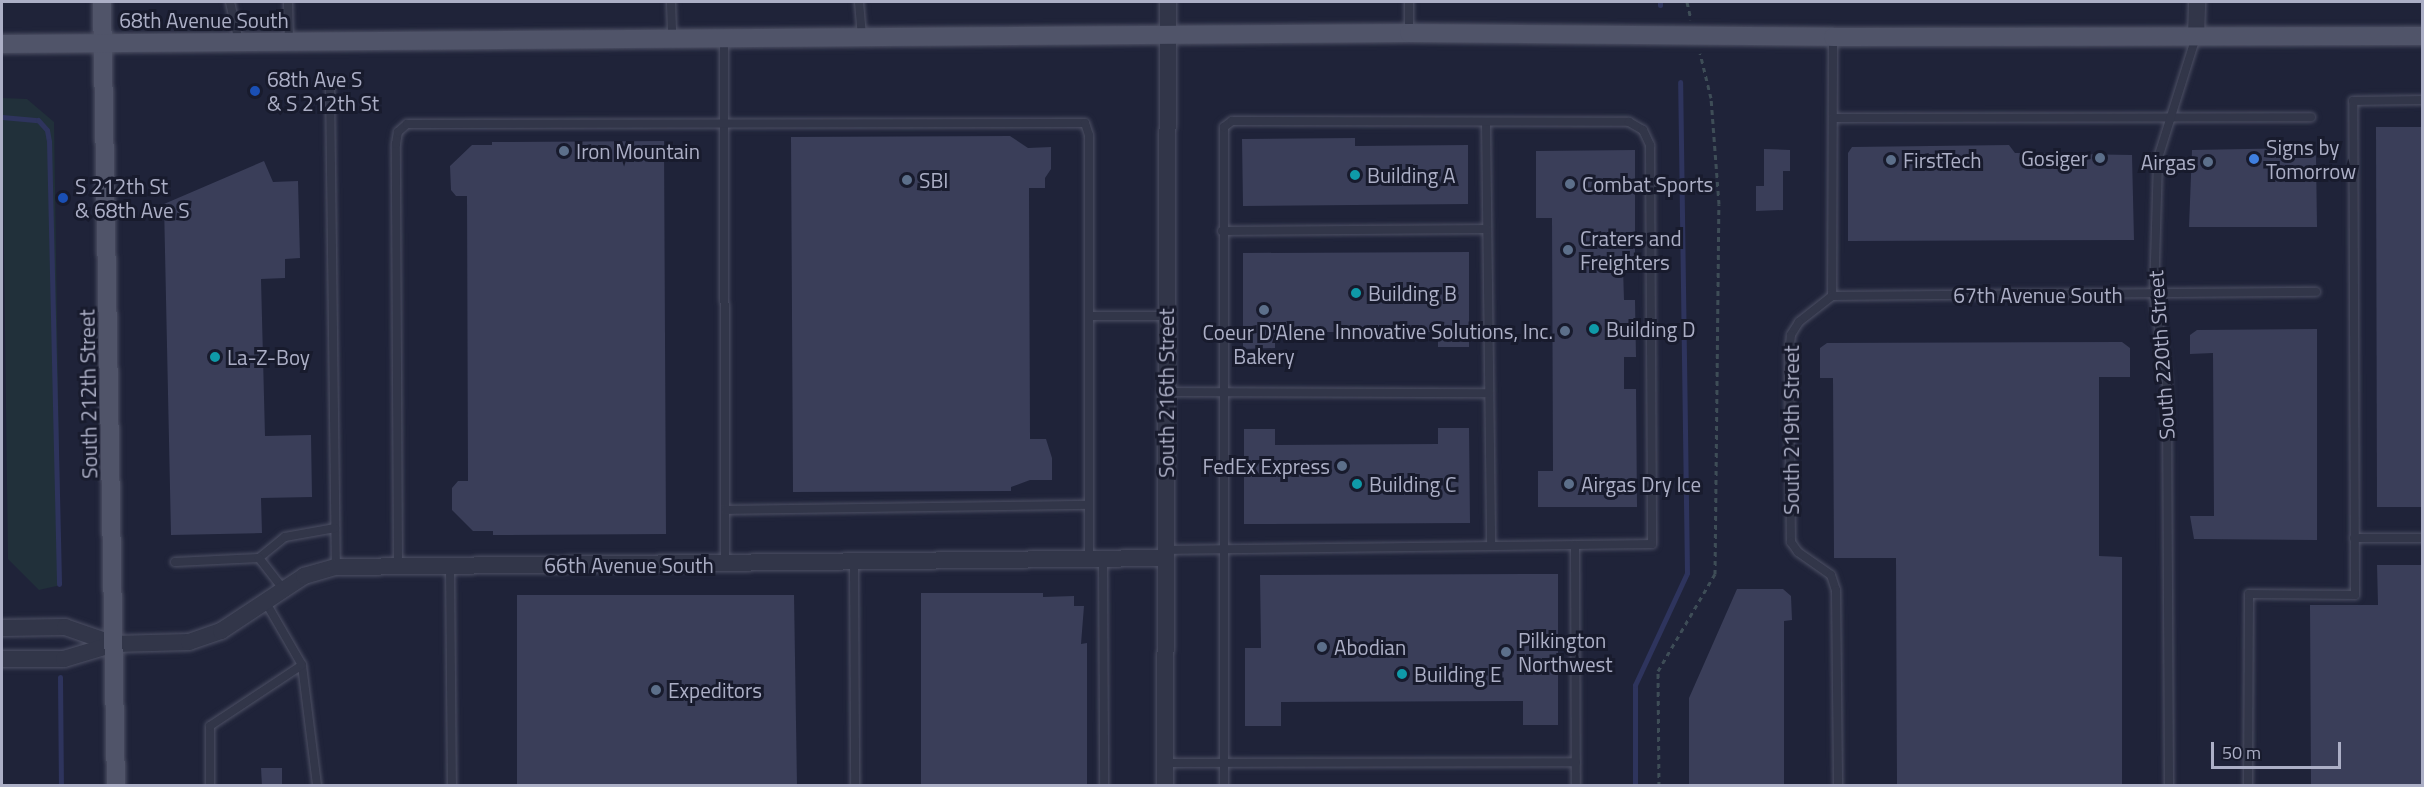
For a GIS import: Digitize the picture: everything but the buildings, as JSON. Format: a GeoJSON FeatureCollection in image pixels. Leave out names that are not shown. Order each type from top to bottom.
{"type":"FeatureCollection","features":[{"type":"Feature","properties":{"kind":"main road","name":"South 212th Street"},"geometry":{"type":"LineString","coordinates":[[102,2],[116,786]]}},
{"type":"Feature","properties":{"kind":"main road","name":"68th Avenue South"},"geometry":{"type":"LineString","coordinates":[[2,44],[1409,33],[1833,38],[2422,36]]}},
{"type":"Feature","properties":{"kind":"street","name":"South 216th Street"},"geometry":{"type":"LineString","coordinates":[[1165,786],[1168,2]]}},
{"type":"Feature","properties":{"kind":"street","name":"South 220th Street"},"geometry":{"type":"LineString","coordinates":[[2196,35],[2197,2]]}},
{"type":"Feature","properties":{"kind":"street","name":"66th Avenue South"},"geometry":{"type":"LineString","coordinates":[[2,659],[64,659],[114,644],[189,642],[206,637],[320,569],[336,567],[854,563],[1096,559],[1165,554]]}},
{"type":"Feature","properties":{"kind":"street","name":"66th Avenue South"},"geometry":{"type":"LineString","coordinates":[[2,628],[65,627],[114,644]]}},
{"type":"Feature","properties":{"kind":"lane"},"geometry":{"type":"LineString","coordinates":[[230,2],[239,42]]}},
{"type":"Feature","properties":{"kind":"lane"},"geometry":{"type":"LineString","coordinates":[[288,2],[289,42]]}},
{"type":"Feature","properties":{"kind":"lane"},"geometry":{"type":"LineString","coordinates":[[671,2],[672,39]]}},
{"type":"Feature","properties":{"kind":"lane"},"geometry":{"type":"LineString","coordinates":[[860,2],[862,37]]}},
{"type":"Feature","properties":{"kind":"lane"},"geometry":{"type":"LineString","coordinates":[[1409,2],[1409,33]]}},
{"type":"Feature","properties":{"kind":"lane","name":"South 220th Street"},"geometry":{"type":"LineString","coordinates":[[2169,786],[2167,380],[2154,295],[2158,158],[2168,117],[2196,35]]}},
{"type":"Feature","properties":{"kind":"lane"},"geometry":{"type":"LineString","coordinates":[[724,38],[725,564]]}},
{"type":"Feature","properties":{"kind":"lane"},"geometry":{"type":"LineString","coordinates":[[1832,296],[1833,38]]}},
{"type":"Feature","properties":{"kind":"lane"},"geometry":{"type":"LineString","coordinates":[[330,87],[336,567]]}},
{"type":"Feature","properties":{"kind":"lane"},"geometry":{"type":"LineString","coordinates":[[2248,786],[2249,594],[2355,595],[2353,101],[2422,100]]}},
{"type":"Feature","properties":{"kind":"lane"},"geometry":{"type":"LineString","coordinates":[[1833,118],[2311,117]]}},
{"type":"Feature","properties":{"kind":"lane"},"geometry":{"type":"LineString","coordinates":[[1165,554],[1222,549],[1652,544],[1650,145],[1643,130],[1629,122],[1232,121],[1224,127],[1222,140],[1222,549],[1224,786]]}},
{"type":"Feature","properties":{"kind":"lane"},"geometry":{"type":"LineString","coordinates":[[1486,122],[1491,546]]}},
{"type":"Feature","properties":{"kind":"lane"},"geometry":{"type":"LineString","coordinates":[[398,567],[398,132],[407,124],[1085,123],[1089,135],[1089,505],[1096,559],[1104,786]]}},
{"type":"Feature","properties":{"kind":"lane"},"geometry":{"type":"LineString","coordinates":[[1222,231],[1487,230]]}},
{"type":"Feature","properties":{"kind":"lane","name":"67th Avenue South"},"geometry":{"type":"LineString","coordinates":[[1832,296],[2316,292]]}},
{"type":"Feature","properties":{"kind":"lane","name":"South 219th Street"},"geometry":{"type":"LineString","coordinates":[[1832,296],[1799,322],[1791,335],[1791,542],[1798,552],[1831,575],[1836,590],[1838,786]]}},
{"type":"Feature","properties":{"kind":"lane"},"geometry":{"type":"LineString","coordinates":[[1089,316],[1166,316]]}},
{"type":"Feature","properties":{"kind":"lane"},"geometry":{"type":"LineString","coordinates":[[1166,392],[1489,393]]}},
{"type":"Feature","properties":{"kind":"lane"},"geometry":{"type":"LineString","coordinates":[[725,510],[1089,505]]}},
{"type":"Feature","properties":{"kind":"lane"},"geometry":{"type":"LineString","coordinates":[[175,562],[259,558],[285,537],[335,528]]}},
{"type":"Feature","properties":{"kind":"lane"},"geometry":{"type":"LineString","coordinates":[[2354,538],[2422,538]]}},
{"type":"Feature","properties":{"kind":"lane"},"geometry":{"type":"LineString","coordinates":[[1575,545],[1576,786]]}},
{"type":"Feature","properties":{"kind":"lane"},"geometry":{"type":"LineString","coordinates":[[259,558],[283,589]]}},
{"type":"Feature","properties":{"kind":"lane"},"geometry":{"type":"LineString","coordinates":[[854,563],[855,786]]}},
{"type":"Feature","properties":{"kind":"lane"},"geometry":{"type":"LineString","coordinates":[[450,566],[452,786]]}},
{"type":"Feature","properties":{"kind":"lane"},"geometry":{"type":"LineString","coordinates":[[265,601],[303,665],[317,786]]}},
{"type":"Feature","properties":{"kind":"lane"},"geometry":{"type":"LineString","coordinates":[[210,786],[210,726],[303,665]]}},
{"type":"Feature","properties":{"kind":"lane"},"geometry":{"type":"LineString","coordinates":[[1165,763],[1576,762]]}},
{"type":"Feature","properties":{"kind":"path"},"geometry":{"type":"LineString","coordinates":[[1659,786],[1658,671],[1715,574],[1719,204],[1711,98],[1687,2]]}},
{"type":"Feature","properties":{"kind":"shaded area"},"geometry":{"type":"Polygon","coordinates":[[[2,98],[27,99],[54,122],[61,585],[39,590],[8,559],[2,98]]]}},
{"type":"Feature","properties":{"kind":"waterway"},"geometry":{"type":"LineString","coordinates":[[1635,786],[1635,685],[1687,573],[1680,82]]}},
{"type":"Feature","properties":{"kind":"waterway"},"geometry":{"type":"LineString","coordinates":[[2,117],[38,120],[47,130],[49,141],[59,584]]}},
{"type":"Feature","properties":{"kind":"waterway"},"geometry":{"type":"LineString","coordinates":[[60,677],[61,786]]}},
{"type":"Feature","properties":{"kind":"place","name":"68th Ave S & S 212th St"},"geometry":{"type":"Point","coordinates":[255,91]}},
{"type":"Feature","properties":{"kind":"place","name":"Iron Mountain"},"geometry":{"type":"Point","coordinates":[564,151]}},
{"type":"Feature","properties":{"kind":"place","name":"Gosiger"},"geometry":{"type":"Point","coordinates":[2100,158]}},
{"type":"Feature","properties":{"kind":"place","name":"Signs by Tomorrow"},"geometry":{"type":"Point","coordinates":[2254,159]}},
{"type":"Feature","properties":{"kind":"place","name":"FirstTech"},"geometry":{"type":"Point","coordinates":[1891,160]}},
{"type":"Feature","properties":{"kind":"place","name":"Airgas"},"geometry":{"type":"Point","coordinates":[2208,162]}},
{"type":"Feature","properties":{"kind":"place","name":"Building A"},"geometry":{"type":"Point","coordinates":[1355,175]}},
{"type":"Feature","properties":{"kind":"place","name":"SBI"},"geometry":{"type":"Point","coordinates":[907,180]}},
{"type":"Feature","properties":{"kind":"place","name":"Combat Sports"},"geometry":{"type":"Point","coordinates":[1570,184]}},
{"type":"Feature","properties":{"kind":"place","name":"S 212th St & 68th Ave S"},"geometry":{"type":"Point","coordinates":[63,198]}},
{"type":"Feature","properties":{"kind":"place","name":"Craters and Freighters"},"geometry":{"type":"Point","coordinates":[1568,250]}},
{"type":"Feature","properties":{"kind":"place","name":"Building B"},"geometry":{"type":"Point","coordinates":[1356,293]}},
{"type":"Feature","properties":{"kind":"place","name":"Coeur D'Alene Bakery"},"geometry":{"type":"Point","coordinates":[1264,310]}},
{"type":"Feature","properties":{"kind":"place","name":"Building D"},"geometry":{"type":"Point","coordinates":[1594,329]}},
{"type":"Feature","properties":{"kind":"place","name":"Innovative Solutions, Inc."},"geometry":{"type":"Point","coordinates":[1565,331]}},
{"type":"Feature","properties":{"kind":"place","name":"La-Z-Boy"},"geometry":{"type":"Point","coordinates":[215,357]}},
{"type":"Feature","properties":{"kind":"place","name":"FedEx Express"},"geometry":{"type":"Point","coordinates":[1342,466]}},
{"type":"Feature","properties":{"kind":"place","name":"Building C"},"geometry":{"type":"Point","coordinates":[1357,484]}},
{"type":"Feature","properties":{"kind":"place","name":"Airgas Dry Ice"},"geometry":{"type":"Point","coordinates":[1569,484]}},
{"type":"Feature","properties":{"kind":"place","name":"Abodian"},"geometry":{"type":"Point","coordinates":[1322,647]}},
{"type":"Feature","properties":{"kind":"place","name":"Pilkington Northwest"},"geometry":{"type":"Point","coordinates":[1506,652]}},
{"type":"Feature","properties":{"kind":"place","name":"Building E"},"geometry":{"type":"Point","coordinates":[1402,674]}},
{"type":"Feature","properties":{"kind":"place","name":"Expeditors"},"geometry":{"type":"Point","coordinates":[656,690]}}]}
